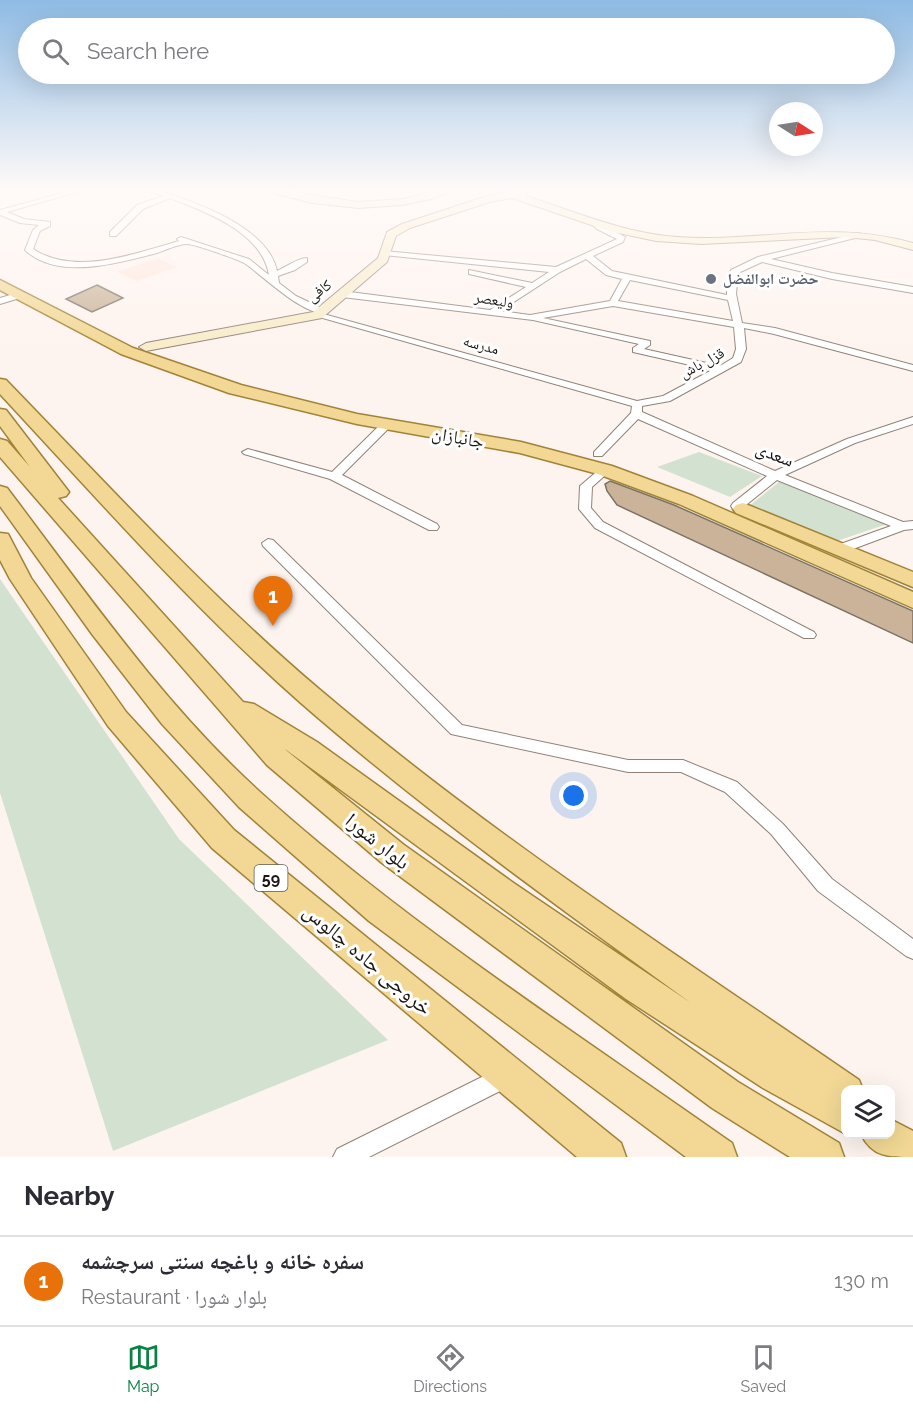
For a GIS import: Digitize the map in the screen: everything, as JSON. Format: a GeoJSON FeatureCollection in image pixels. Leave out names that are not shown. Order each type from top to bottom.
{"type":"FeatureCollection","features":[{"type":"Feature","properties":{"kind":"main road","name":"جانبازان"},"geometry":{"type":"LineString","coordinates":[[0,270],[137,349],[247,381],[357,408],[530,438],[601,462],[686,500],[802,542],[840,549],[913,580]]}},
{"type":"Feature","properties":{"kind":"main road","name":"جانبازان"},"geometry":{"type":"LineString","coordinates":[[0,284],[20,296],[137,349],[236,389],[294,405],[387,424],[658,473],[736,506],[913,601]]}},
{"type":"Feature","properties":{"kind":"main road"},"geometry":{"type":"LineString","coordinates":[[0,384],[210,604],[310,696],[493,843],[841,1089]]}},
{"type":"Feature","properties":{"kind":"main road"},"geometry":{"type":"LineString","coordinates":[[0,414],[61,495],[111,571]]}},
{"type":"Feature","properties":{"kind":"main road","name":"بلوار شورا"},"geometry":{"type":"LineString","coordinates":[[0,445],[277,758],[393,854],[724,1095],[825,1157]]}},
{"type":"Feature","properties":{"kind":"main road"},"geometry":{"type":"LineString","coordinates":[[0,492],[100,628],[164,708],[249,799],[380,911],[718,1157]]}},
{"type":"Feature","properties":{"kind":"main road","name":"خروجی جاده چالوس"},"geometry":{"type":"LineString","coordinates":[[0,539],[8,565],[117,719],[223,839],[607,1157]]}},
{"type":"Feature","properties":{"kind":"main road"},"geometry":{"type":"LineString","coordinates":[[224,697],[307,749],[673,1012],[783,1081],[841,1113]]}},
{"type":"Feature","properties":{"kind":"main road"},"geometry":{"type":"LineString","coordinates":[[895,1128],[913,1141]]}},
{"type":"Feature","properties":{"kind":"main road"},"geometry":{"type":"LineString","coordinates":[[889,1139],[913,1152]]}},
{"type":"Feature","properties":{"kind":"street"},"geometry":{"type":"LineString","coordinates":[[32,243],[29,250],[37,257],[56,262],[110,262],[181,243]]}},
{"type":"Feature","properties":{"kind":"street","name":"مدرسه"},"geometry":{"type":"LineString","coordinates":[[200,243],[246,261],[274,285],[320,313],[637,409]]}},
{"type":"Feature","properties":{"kind":"street"},"geometry":{"type":"LineString","coordinates":[[253,243],[268,258],[275,274],[274,285]]}},
{"type":"Feature","properties":{"kind":"street","name":"کافی"},"geometry":{"type":"LineString","coordinates":[[137,349],[320,313],[383,260],[388,243]]}},
{"type":"Feature","properties":{"kind":"street","name":"مدرسه"},"geometry":{"type":"LineString","coordinates":[[492,313],[531,285],[609,243]]}},
{"type":"Feature","properties":{"kind":"street","name":"قزل باش"},"geometry":{"type":"LineString","coordinates":[[637,409],[666,399],[738,360],[741,352],[739,325],[731,298],[730,284],[734,272],[761,259],[824,243]]}},
{"type":"Feature","properties":{"kind":"street"},"geometry":{"type":"LineString","coordinates":[[894,243],[913,247]]}},
{"type":"Feature","properties":{"kind":"street"},"geometry":{"type":"LineString","coordinates":[[384,253],[557,270]]}},
{"type":"Feature","properties":{"kind":"street"},"geometry":{"type":"LineString","coordinates":[[586,255],[609,273],[731,298]]}},
{"type":"Feature","properties":{"kind":"street"},"geometry":{"type":"LineString","coordinates":[[761,259],[832,276],[913,290]]}},
{"type":"Feature","properties":{"kind":"street"},"geometry":{"type":"LineString","coordinates":[[275,274],[292,268],[304,260]]}},
{"type":"Feature","properties":{"kind":"street"},"geometry":{"type":"LineString","coordinates":[[472,272],[531,285]]}},
{"type":"Feature","properties":{"kind":"street"},"geometry":{"type":"LineString","coordinates":[[627,278],[613,303],[807,339],[913,368]]}},
{"type":"Feature","properties":{"kind":"street","name":"ولیعصر"},"geometry":{"type":"LineString","coordinates":[[342,294],[530,318],[613,303]]}},
{"type":"Feature","properties":{"kind":"street"},"geometry":{"type":"LineString","coordinates":[[0,301],[20,296]]}},
{"type":"Feature","properties":{"kind":"street"},"geometry":{"type":"LineString","coordinates":[[530,318],[647,343],[636,350],[722,369]]}},
{"type":"Feature","properties":{"kind":"street"},"geometry":{"type":"LineString","coordinates":[[637,409],[586,486],[585,509],[599,525],[809,635]]}},
{"type":"Feature","properties":{"kind":"street","name":"سعدی"},"geometry":{"type":"LineString","coordinates":[[637,409],[721,453],[908,525]]}},
{"type":"Feature","properties":{"kind":"street"},"geometry":{"type":"LineString","coordinates":[[736,506],[777,474],[851,441],[913,420]]}},
{"type":"Feature","properties":{"kind":"street"},"geometry":{"type":"LineString","coordinates":[[334,476],[387,424]]}},
{"type":"Feature","properties":{"kind":"street"},"geometry":{"type":"LineString","coordinates":[[248,452],[334,476],[433,527]]}},
{"type":"Feature","properties":{"kind":"street"},"geometry":{"type":"LineString","coordinates":[[840,549],[908,525]]}},
{"type":"Feature","properties":{"kind":"street"},"geometry":{"type":"LineString","coordinates":[[268,543],[457,730],[628,766],[682,766],[731,787],[777,829],[825,885],[913,950]]}},
{"type":"Feature","properties":{"kind":"street"},"geometry":{"type":"LineString","coordinates":[[348,1156],[507,1075]]}},
{"type":"Feature","properties":{"kind":"shaded area"},"geometry":{"type":"Polygon","coordinates":[[[158,258],[177,267],[137,281],[117,272],[158,258]]]}},
{"type":"Feature","properties":{"kind":"green space"},"geometry":{"type":"Polygon","coordinates":[[[699,452],[762,476],[730,497],[657,467],[699,452]]]}},
{"type":"Feature","properties":{"kind":"green space"},"geometry":{"type":"Polygon","coordinates":[[[780,481],[887,524],[834,542],[748,507],[780,481]]]}},
{"type":"Feature","properties":{"kind":"green space"},"geometry":{"type":"Polygon","coordinates":[[[0,579],[179,839],[388,1040],[113,1151],[0,793],[0,579]]]}},
{"type":"Feature","properties":{"kind":"building"},"geometry":{"type":"Polygon","coordinates":[[[97,285],[123,298],[92,312],[66,299],[97,285]]]}},
{"type":"Feature","properties":{"kind":"building"},"geometry":{"type":"Polygon","coordinates":[[[610,481],[674,505],[913,611],[913,643],[617,505],[607,491],[605,484],[610,481]]]}},
{"type":"Feature","properties":{"kind":"place","name":"حضرت ابوالفضل"},"geometry":{"type":"Point","coordinates":[711,279]}},
{"type":"Feature","properties":{"kind":"place","name":"سفره خانه و باغچه سنتی سرچشمه"},"geometry":{"type":"Point","coordinates":[273,626]}}]}
